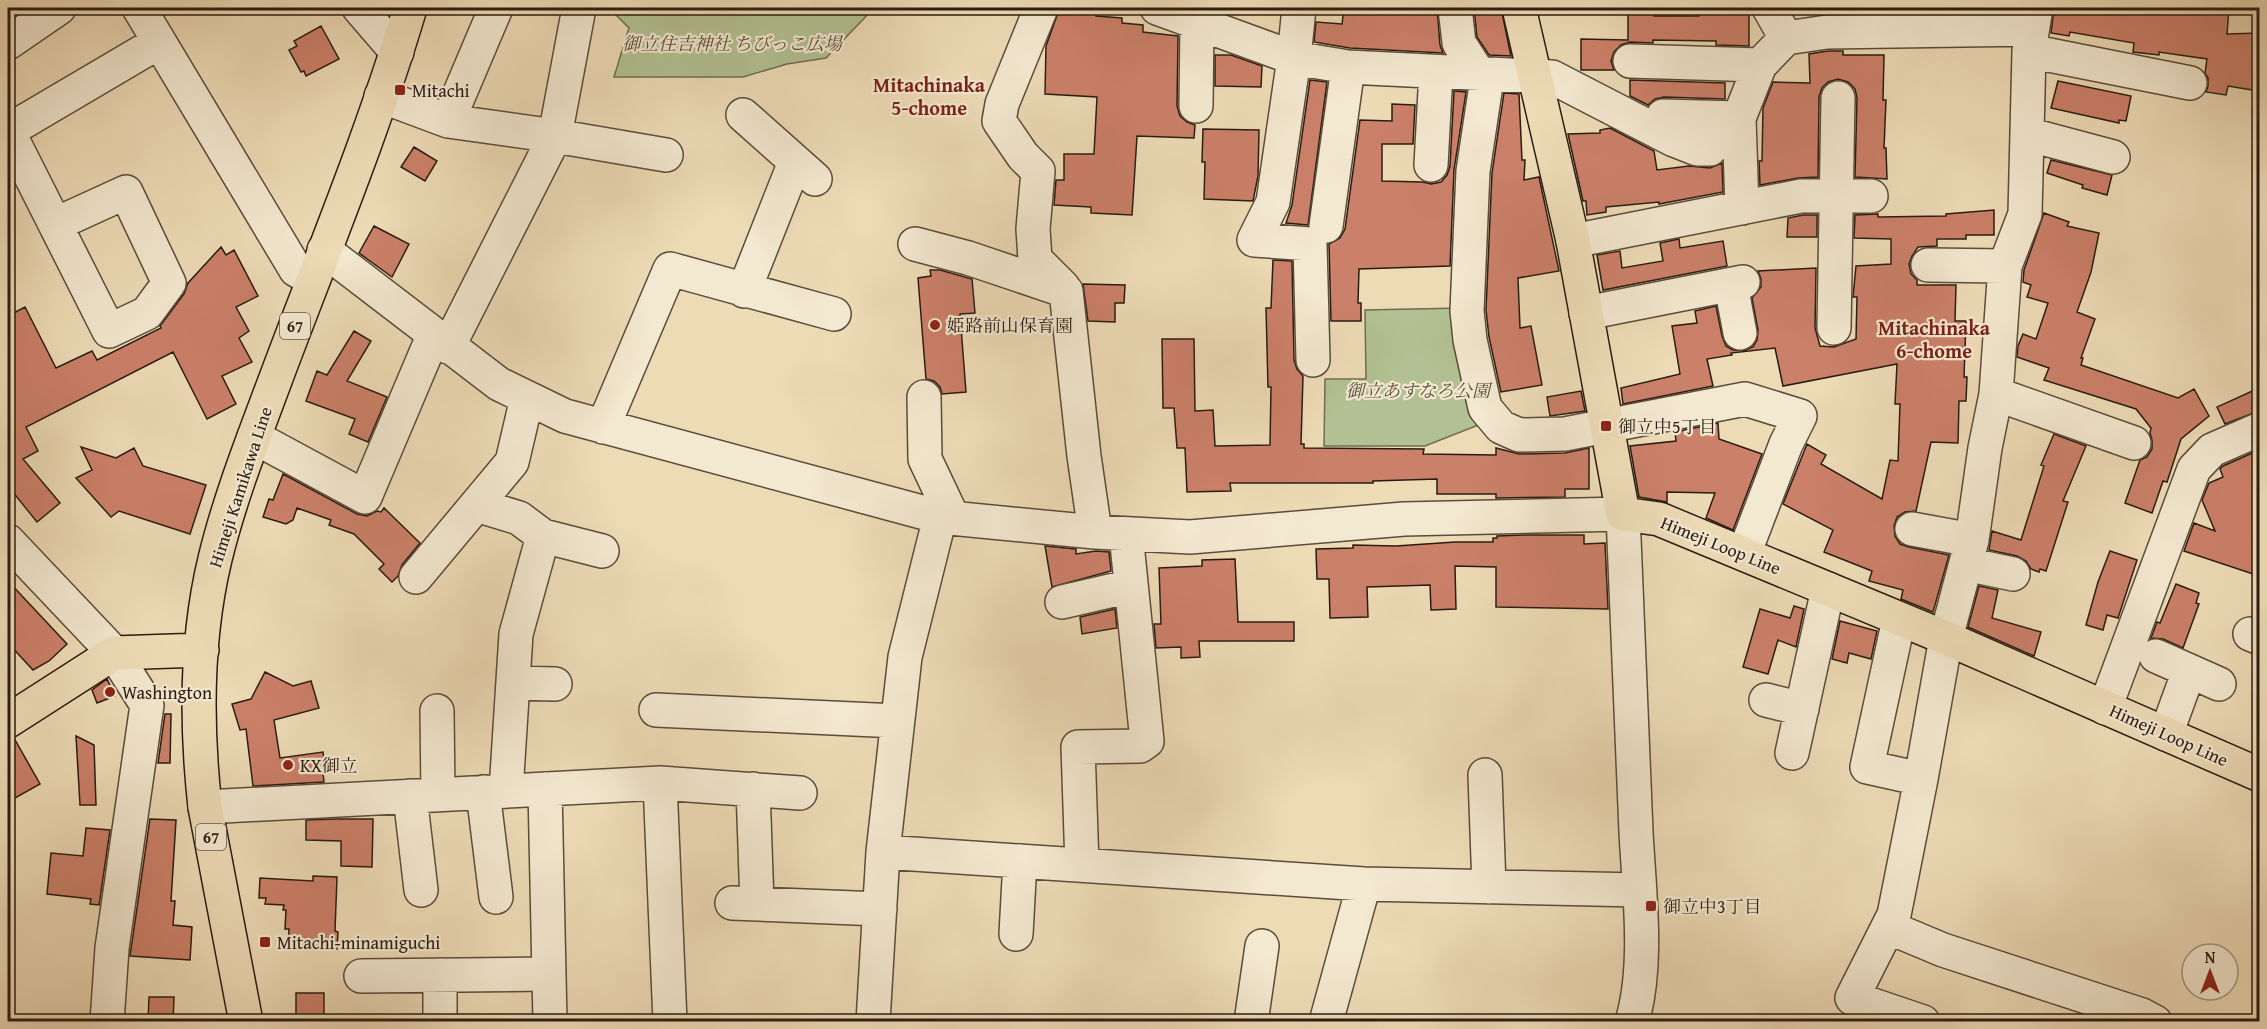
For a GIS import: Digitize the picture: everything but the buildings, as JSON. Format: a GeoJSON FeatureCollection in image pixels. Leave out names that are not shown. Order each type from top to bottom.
{"type":"FeatureCollection","features":[{"type":"Feature","properties":{"kind":"main road","name":"Himeji Kamikawa Line"},"geometry":{"type":"LineString","coordinates":[[246,1022],[205,807],[199,751],[202,650],[215,559],[254,437],[397,52],[410,8]]}},
{"type":"Feature","properties":{"kind":"main road"},"geometry":{"type":"LineString","coordinates":[[1519,8],[1573,241],[1623,514]]}},
{"type":"Feature","properties":{"kind":"main road","name":"Himeji Loop Line"},"geometry":{"type":"LineString","coordinates":[[1623,514],[1659,519],[1946,638],[2259,775]]}},
{"type":"Feature","properties":{"kind":"main road"},"geometry":{"type":"LineString","coordinates":[[8,719],[114,652],[202,650]]}},
{"type":"Feature","properties":{"kind":"street"},"geometry":{"type":"LineString","coordinates":[[8,43],[59,8]]}},
{"type":"Feature","properties":{"kind":"street"},"geometry":{"type":"LineString","coordinates":[[139,8],[296,270],[319,265],[441,341],[499,384],[565,416],[946,517],[1111,533],[1190,537],[1404,519],[1623,514],[1641,970],[1639,998],[1632,1022]]}},
{"type":"Feature","properties":{"kind":"street"},"geometry":{"type":"LineString","coordinates":[[359,8],[397,52]]}},
{"type":"Feature","properties":{"kind":"street"},"geometry":{"type":"LineString","coordinates":[[448,121],[496,8]]}},
{"type":"Feature","properties":{"kind":"street"},"geometry":{"type":"LineString","coordinates":[[254,437],[365,497],[441,341],[555,136],[579,8]]}},
{"type":"Feature","properties":{"kind":"street"},"geometry":{"type":"LineString","coordinates":[[1041,8],[1002,104],[999,121],[1023,156],[1038,171],[1033,229],[1035,259],[1066,291],[1084,456],[1131,585],[1147,741],[1140,746],[1078,747],[1082,865]]}},
{"type":"Feature","properties":{"kind":"street"},"geometry":{"type":"LineString","coordinates":[[1157,8],[1294,58],[1348,67],[1552,77],[1674,141],[1697,149],[1710,149],[1728,126],[1739,118]]}},
{"type":"Feature","properties":{"kind":"street"},"geometry":{"type":"LineString","coordinates":[[1299,8],[1273,202],[1254,240],[1310,244],[1313,360]]}},
{"type":"Feature","properties":{"kind":"street"},"geometry":{"type":"LineString","coordinates":[[1455,8],[1459,43],[1486,85],[1473,171],[1467,311],[1470,340],[1485,408],[1501,427],[1519,435],[1565,434],[1745,399],[1800,416],[1786,444],[1744,554]]}},
{"type":"Feature","properties":{"kind":"street"},"geometry":{"type":"LineString","coordinates":[[1769,8],[1786,38]]}},
{"type":"Feature","properties":{"kind":"street"},"geometry":{"type":"LineString","coordinates":[[1196,106],[1197,23]]}},
{"type":"Feature","properties":{"kind":"street"},"geometry":{"type":"LineString","coordinates":[[1923,1022],[1848,1010],[1894,915],[1946,638],[1969,552],[1996,393],[2005,266],[2025,214],[2032,29]]}},
{"type":"Feature","properties":{"kind":"street"},"geometry":{"type":"LineString","coordinates":[[1742,208],[1739,118],[1760,65],[1786,38],[1827,32],[2032,29],[2190,82]]}},
{"type":"Feature","properties":{"kind":"street"},"geometry":{"type":"LineString","coordinates":[[56,224],[8,131],[159,42]]}},
{"type":"Feature","properties":{"kind":"street"},"geometry":{"type":"LineString","coordinates":[[1630,61],[1760,65]]}},
{"type":"Feature","properties":{"kind":"street"},"geometry":{"type":"LineString","coordinates":[[1326,226],[1348,67]]}},
{"type":"Feature","properties":{"kind":"street"},"geometry":{"type":"LineString","coordinates":[[1431,165],[1436,72]]}},
{"type":"Feature","properties":{"kind":"street"},"geometry":{"type":"LineString","coordinates":[[381,96],[448,121],[666,155]]}},
{"type":"Feature","properties":{"kind":"street"},"geometry":{"type":"LineString","coordinates":[[1834,328],[1838,98]]}},
{"type":"Feature","properties":{"kind":"street"},"geometry":{"type":"LineString","coordinates":[[743,115],[805,170],[744,291]]}},
{"type":"Feature","properties":{"kind":"street"},"geometry":{"type":"LineString","coordinates":[[1663,116],[1739,118]]}},
{"type":"Feature","properties":{"kind":"street"},"geometry":{"type":"LineString","coordinates":[[2027,135],[2113,157]]}},
{"type":"Feature","properties":{"kind":"street"},"geometry":{"type":"LineString","coordinates":[[1573,241],[1801,196],[1870,196]]}},
{"type":"Feature","properties":{"kind":"street"},"geometry":{"type":"LineString","coordinates":[[915,244],[968,258],[1066,291]]}},
{"type":"Feature","properties":{"kind":"street"},"geometry":{"type":"LineString","coordinates":[[1928,265],[2005,266]]}},
{"type":"Feature","properties":{"kind":"street"},"geometry":{"type":"LineString","coordinates":[[603,427],[670,269],[834,314]]}},
{"type":"Feature","properties":{"kind":"street"},"geometry":{"type":"LineString","coordinates":[[1586,313],[1737,284],[1740,333]]}},
{"type":"Feature","properties":{"kind":"street"},"geometry":{"type":"LineString","coordinates":[[1996,393],[2134,443]]}},
{"type":"Feature","properties":{"kind":"street"},"geometry":{"type":"LineString","coordinates":[[873,1022],[883,852],[905,657],[946,517],[925,459],[924,397]]}},
{"type":"Feature","properties":{"kind":"street"},"geometry":{"type":"LineString","coordinates":[[416,577],[512,462],[527,398]]}},
{"type":"Feature","properties":{"kind":"street"},"geometry":{"type":"LineString","coordinates":[[2105,708],[2194,469],[2212,450],[2257,436]]}},
{"type":"Feature","properties":{"kind":"street"},"geometry":{"type":"LineString","coordinates":[[476,505],[519,518],[543,536],[602,550]]}},
{"type":"Feature","properties":{"kind":"street"},"geometry":{"type":"LineString","coordinates":[[1912,529],[1969,552],[2013,574]]}},
{"type":"Feature","properties":{"kind":"street"},"geometry":{"type":"LineString","coordinates":[[496,897],[494,791],[513,683],[516,634],[543,536]]}},
{"type":"Feature","properties":{"kind":"street"},"geometry":{"type":"LineString","coordinates":[[8,541],[114,652],[147,705],[112,948],[107,1022]]}},
{"type":"Feature","properties":{"kind":"street"},"geometry":{"type":"LineString","coordinates":[[1062,602],[1131,585]]}},
{"type":"Feature","properties":{"kind":"street"},"geometry":{"type":"LineString","coordinates":[[1792,753],[1828,589]]}},
{"type":"Feature","properties":{"kind":"street"},"geometry":{"type":"LineString","coordinates":[[1899,619],[1867,767],[1921,779]]}},
{"type":"Feature","properties":{"kind":"street"},"geometry":{"type":"LineString","coordinates":[[2156,656],[2219,684]]}},
{"type":"Feature","properties":{"kind":"street"},"geometry":{"type":"LineString","coordinates":[[2166,734],[2189,671]]}},
{"type":"Feature","properties":{"kind":"street"},"geometry":{"type":"LineString","coordinates":[[513,683],[555,684]]}},
{"type":"Feature","properties":{"kind":"street"},"geometry":{"type":"LineString","coordinates":[[1766,700],[1802,709]]}},
{"type":"Feature","properties":{"kind":"street"},"geometry":{"type":"LineString","coordinates":[[656,710],[769,702],[897,721]]}},
{"type":"Feature","properties":{"kind":"street"},"geometry":{"type":"LineString","coordinates":[[421,891],[424,795],[437,711]]}},
{"type":"Feature","properties":{"kind":"street"},"geometry":{"type":"LineString","coordinates":[[205,807],[660,783],[800,793]]}},
{"type":"Feature","properties":{"kind":"street"},"geometry":{"type":"LineString","coordinates":[[660,783],[670,1022]]}},
{"type":"Feature","properties":{"kind":"street"},"geometry":{"type":"LineString","coordinates":[[1489,887],[1494,788]]}},
{"type":"Feature","properties":{"kind":"street"},"geometry":{"type":"LineString","coordinates":[[545,789],[550,1022]]}},
{"type":"Feature","properties":{"kind":"street"},"geometry":{"type":"LineString","coordinates":[[753,789],[744,904],[880,909]]}},
{"type":"Feature","properties":{"kind":"street"},"geometry":{"type":"LineString","coordinates":[[883,852],[1364,884],[1639,890]]}},
{"type":"Feature","properties":{"kind":"street"},"geometry":{"type":"LineString","coordinates":[[1016,934],[1020,861]]}},
{"type":"Feature","properties":{"kind":"street"},"geometry":{"type":"LineString","coordinates":[[1326,1022],[1364,884]]}},
{"type":"Feature","properties":{"kind":"street"},"geometry":{"type":"LineString","coordinates":[[1888,927],[1942,950],[2155,1022]]}},
{"type":"Feature","properties":{"kind":"street"},"geometry":{"type":"LineString","coordinates":[[1251,1022],[1262,946]]}},
{"type":"Feature","properties":{"kind":"street"},"geometry":{"type":"LineString","coordinates":[[361,976],[549,974]]}},
{"type":"Feature","properties":{"kind":"street"},"geometry":{"type":"LineString","coordinates":[[440,975],[440,1022]]}},
{"type":"Feature","properties":{"kind":"green space","name":"御立住吉神社 ちびっこ広場"},"geometry":{"type":"Polygon","coordinates":[[[609,8],[874,8],[826,58],[787,64],[743,77],[614,77],[629,28],[609,8]]]}},
{"type":"Feature","properties":{"kind":"green space","name":"御立あすなろ公園"},"geometry":{"type":"Polygon","coordinates":[[[1461,308],[1486,422],[1425,446],[1324,446],[1325,379],[1366,379],[1365,310],[1461,308]]]}},
{"type":"Feature","properties":{"kind":"place","name":"Mitachi"},"geometry":{"type":"Point","coordinates":[400,90]}},
{"type":"Feature","properties":{"kind":"place","name":"姫路前山保育園"},"geometry":{"type":"Point","coordinates":[935,325]}},
{"type":"Feature","properties":{"kind":"place","name":"御立中5丁目"},"geometry":{"type":"Point","coordinates":[1606,426]}},
{"type":"Feature","properties":{"kind":"place","name":"Washington"},"geometry":{"type":"Point","coordinates":[110,692]}},
{"type":"Feature","properties":{"kind":"place","name":"KX御立"},"geometry":{"type":"Point","coordinates":[288,765]}},
{"type":"Feature","properties":{"kind":"place","name":"御立中3丁目"},"geometry":{"type":"Point","coordinates":[1651,906]}},
{"type":"Feature","properties":{"kind":"place","name":"Mitachi-minamiguchi"},"geometry":{"type":"Point","coordinates":[265,942]}},
{"type":"Feature","properties":{"kind":"district","name":"Mitachinaka 5-chome"},"geometry":{"type":"Point","coordinates":[929,96]}},
{"type":"Feature","properties":{"kind":"district","name":"Mitachinaka 6-chome"},"geometry":{"type":"Point","coordinates":[1934,338]}}]}
